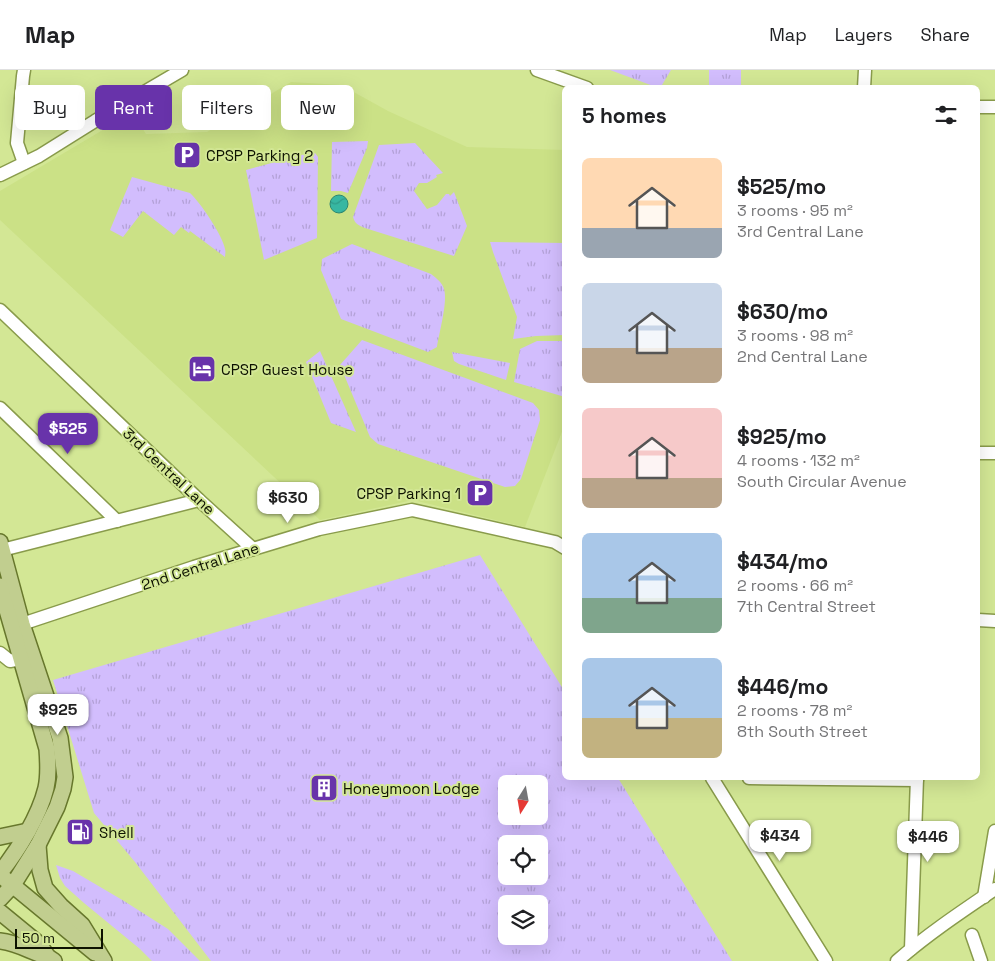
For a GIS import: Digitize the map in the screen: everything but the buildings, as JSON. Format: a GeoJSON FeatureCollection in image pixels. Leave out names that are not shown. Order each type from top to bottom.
{"type":"FeatureCollection","features":[{"type":"Feature","properties":{"kind":"main road"},"geometry":{"type":"LineString","coordinates":[[1,546],[22,659],[47,749],[48,774],[42,801],[28,831],[0,874],[104,961]]}},
{"type":"Feature","properties":{"kind":"main road"},"geometry":{"type":"LineString","coordinates":[[0,586],[17,624],[60,738],[65,777],[57,808],[38,845],[13,885],[0,899]]}},
{"type":"Feature","properties":{"kind":"main road"},"geometry":{"type":"LineString","coordinates":[[0,837],[28,831]]}},
{"type":"Feature","properties":{"kind":"main road"},"geometry":{"type":"LineString","coordinates":[[38,845],[40,870],[45,888],[60,906],[82,924],[104,961]]}},
{"type":"Feature","properties":{"kind":"main road"},"geometry":{"type":"LineString","coordinates":[[0,912],[39,944],[51,959]]}},
{"type":"Feature","properties":{"kind":"main road"},"geometry":{"type":"LineString","coordinates":[[0,941],[16,943],[34,953],[51,959]]}},
{"type":"Feature","properties":{"kind":"street"},"geometry":{"type":"LineString","coordinates":[[24,70],[17,143],[24,163]]}},
{"type":"Feature","properties":{"kind":"street"},"geometry":{"type":"LineString","coordinates":[[0,175],[39,156],[182,70]]}},
{"type":"Feature","properties":{"kind":"street"},"geometry":{"type":"LineString","coordinates":[[537,70],[579,85]]}},
{"type":"Feature","properties":{"kind":"street"},"geometry":{"type":"LineString","coordinates":[[864,85],[865,70]]}},
{"type":"Feature","properties":{"kind":"street"},"geometry":{"type":"LineString","coordinates":[[980,108],[995,107]]}},
{"type":"Feature","properties":{"kind":"street","name":"3rd Central Lane"},"geometry":{"type":"LineString","coordinates":[[0,310],[252,549]]}},
{"type":"Feature","properties":{"kind":"street"},"geometry":{"type":"LineString","coordinates":[[0,408],[117,522]]}},
{"type":"Feature","properties":{"kind":"street"},"geometry":{"type":"LineString","coordinates":[[980,452],[995,453]]}},
{"type":"Feature","properties":{"kind":"street"},"geometry":{"type":"LineString","coordinates":[[1,546],[117,522],[199,500]]}},
{"type":"Feature","properties":{"kind":"street","name":"2nd Central Lane"},"geometry":{"type":"LineString","coordinates":[[17,624],[319,529],[412,510],[555,542],[562,546]]}},
{"type":"Feature","properties":{"kind":"street"},"geometry":{"type":"LineString","coordinates":[[980,620],[995,621]]}},
{"type":"Feature","properties":{"kind":"street"},"geometry":{"type":"LineString","coordinates":[[0,653],[10,661],[22,659]]}},
{"type":"Feature","properties":{"kind":"street"},"geometry":{"type":"LineString","coordinates":[[713,780],[826,961]]}},
{"type":"Feature","properties":{"kind":"street"},"geometry":{"type":"LineString","coordinates":[[911,949],[917,780]]}},
{"type":"Feature","properties":{"kind":"street"},"geometry":{"type":"LineString","coordinates":[[984,897],[995,831]]}},
{"type":"Feature","properties":{"kind":"street"},"geometry":{"type":"LineString","coordinates":[[897,961],[954,916],[995,889]]}},
{"type":"Feature","properties":{"kind":"street"},"geometry":{"type":"LineString","coordinates":[[972,935],[981,961]]}},
{"type":"Feature","properties":{"kind":"shaded area"},"geometry":{"type":"Polygon","coordinates":[[[291,82],[341,85],[286,85],[291,82]]]}},
{"type":"Feature","properties":{"kind":"shaded area"},"geometry":{"type":"Polygon","coordinates":[[[281,88],[281,130],[354,130],[354,92],[388,111],[467,147],[562,150],[562,432],[525,527],[413,500],[320,520],[0,220],[0,191],[103,130],[143,130],[146,134],[207,132],[210,130],[271,130],[271,94],[281,88]]]}},
{"type":"Feature","properties":{"kind":"green space"},"geometry":{"type":"Polygon","coordinates":[[[610,70],[671,70],[662,85],[651,85],[610,70]]]}},
{"type":"Feature","properties":{"kind":"green space"},"geometry":{"type":"Polygon","coordinates":[[[709,70],[741,70],[741,85],[709,85],[709,70]]]}},
{"type":"Feature","properties":{"kind":"green space"},"geometry":{"type":"Polygon","coordinates":[[[368,141],[367,148],[348,193],[331,191],[332,142],[368,141]]]}},
{"type":"Feature","properties":{"kind":"green space"},"geometry":{"type":"Polygon","coordinates":[[[415,143],[443,173],[436,175],[437,177],[427,183],[419,183],[414,191],[427,209],[437,205],[446,194],[450,196],[454,192],[467,226],[454,256],[365,228],[357,224],[353,217],[379,145],[415,143]]]}},
{"type":"Feature","properties":{"kind":"green space"},"geometry":{"type":"Polygon","coordinates":[[[315,153],[318,157],[317,238],[264,260],[246,170],[315,153]]]}},
{"type":"Feature","properties":{"kind":"green space"},"geometry":{"type":"Polygon","coordinates":[[[132,177],[190,193],[216,228],[223,243],[225,257],[190,231],[189,233],[181,227],[174,235],[143,211],[123,237],[110,230],[132,177]]]}},
{"type":"Feature","properties":{"kind":"green space"},"geometry":{"type":"Polygon","coordinates":[[[490,242],[562,243],[562,335],[513,339],[517,317],[490,242]]]}},
{"type":"Feature","properties":{"kind":"green space"},"geometry":{"type":"Polygon","coordinates":[[[352,244],[431,274],[440,282],[444,289],[445,302],[437,347],[428,352],[341,319],[321,270],[322,259],[352,244]]]}},
{"type":"Feature","properties":{"kind":"green space"},"geometry":{"type":"Polygon","coordinates":[[[362,340],[533,403],[539,410],[540,420],[521,479],[515,486],[505,487],[378,444],[370,437],[340,365],[362,340]]]}},
{"type":"Feature","properties":{"kind":"green space"},"geometry":{"type":"Polygon","coordinates":[[[537,341],[562,341],[562,396],[514,382],[520,349],[537,341]]]}},
{"type":"Feature","properties":{"kind":"green space"},"geometry":{"type":"Polygon","coordinates":[[[320,351],[356,432],[331,423],[306,362],[320,351]]]}},
{"type":"Feature","properties":{"kind":"green space"},"geometry":{"type":"Polygon","coordinates":[[[452,352],[510,363],[506,380],[459,364],[454,361],[452,352]]]}},
{"type":"Feature","properties":{"kind":"green space","name":"Honeymoon Lodge"},"geometry":{"type":"Polygon","coordinates":[[[480,555],[562,687],[562,780],[619,780],[732,961],[211,961],[135,862],[94,813],[53,680],[480,555]]]}},
{"type":"Feature","properties":{"kind":"green space"},"geometry":{"type":"Polygon","coordinates":[[[56,865],[73,871],[168,929],[200,961],[152,961],[65,886],[56,865]]]}},
{"type":"Feature","properties":{"kind":"water"},"geometry":{"type":"Polygon","coordinates":[[[335,195],[343,195],[348,200],[346,211],[335,213],[330,208],[330,200],[335,195]]]}},
{"type":"Feature","properties":{"kind":"place","name":"CPSP Parking 2"},"geometry":{"type":"Point","coordinates":[187,155]}},
{"type":"Feature","properties":{"kind":"place","name":"CPSP Guest House"},"geometry":{"type":"Point","coordinates":[202,369]}},
{"type":"Feature","properties":{"kind":"place","name":"CPSP Parking 1"},"geometry":{"type":"Point","coordinates":[480,493]}},
{"type":"Feature","properties":{"kind":"place","name":"Honeymoon Lodge"},"geometry":{"type":"Point","coordinates":[324,788]}},
{"type":"Feature","properties":{"kind":"place","name":"Shell"},"geometry":{"type":"Point","coordinates":[80,832]}}]}
